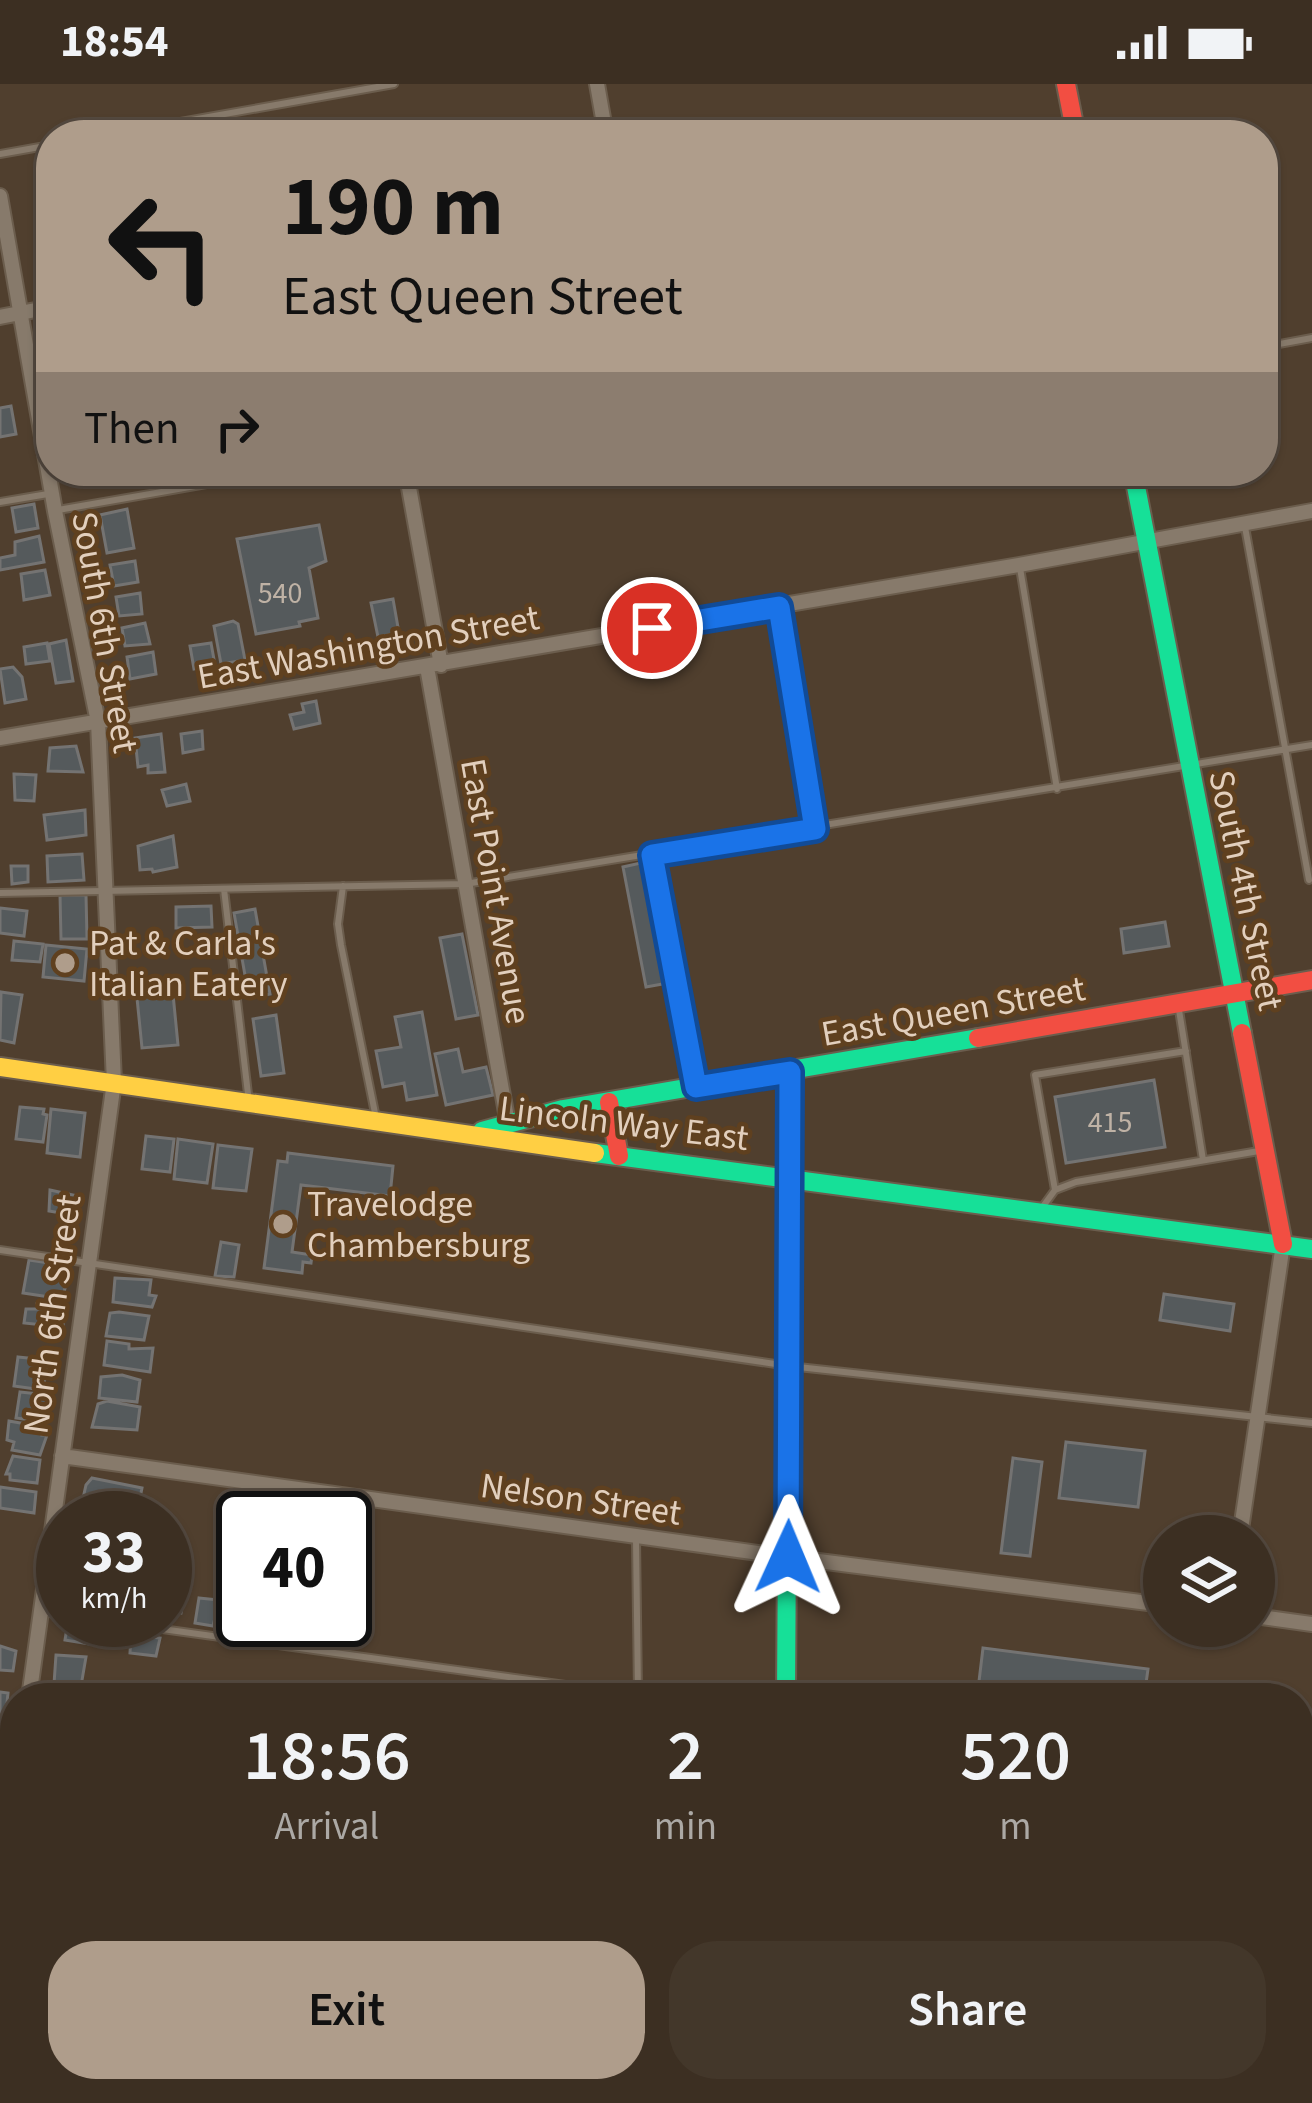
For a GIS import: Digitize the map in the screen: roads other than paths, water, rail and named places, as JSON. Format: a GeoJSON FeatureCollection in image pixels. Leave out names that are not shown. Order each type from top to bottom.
{"type":"FeatureCollection","features":[{"type":"Feature","properties":{"kind":"main road"},"geometry":{"type":"LineString","coordinates":[[1066,84],[1073,120]]}},
{"type":"Feature","properties":{"kind":"main road","name":"South 4th Street"},"geometry":{"type":"LineString","coordinates":[[1136,486],[1283,1244]]}},
{"type":"Feature","properties":{"kind":"main road","name":"East Queen Street"},"geometry":{"type":"LineString","coordinates":[[465,1135],[609,1102],[1312,980]]}},
{"type":"Feature","properties":{"kind":"main road","name":"Lincoln Way East"},"geometry":{"type":"LineString","coordinates":[[0,1066],[465,1135],[1312,1249]]}},
{"type":"Feature","properties":{"kind":"main road"},"geometry":{"type":"LineString","coordinates":[[787,1683],[790,1072]]}},
{"type":"Feature","properties":{"kind":"main road"},"geometry":{"type":"LineString","coordinates":[[609,1102],[619,1156]]}},
{"type":"Feature","properties":{"kind":"street"},"geometry":{"type":"LineString","coordinates":[[597,84],[604,120]]}},
{"type":"Feature","properties":{"kind":"street","name":"South 6th Street"},"geometry":{"type":"LineString","coordinates":[[0,196],[36,397]]}},
{"type":"Feature","properties":{"kind":"street"},"geometry":{"type":"LineString","coordinates":[[0,316],[36,310]]}},
{"type":"Feature","properties":{"kind":"street","name":"South 6th Street"},"geometry":{"type":"LineString","coordinates":[[51,486],[98,722],[114,1082]]}},
{"type":"Feature","properties":{"kind":"street","name":"East Point Avenue"},"geometry":{"type":"LineString","coordinates":[[408,486],[465,884],[508,1124]]}},
{"type":"Feature","properties":{"kind":"street","name":"East Washington Street"},"geometry":{"type":"LineString","coordinates":[[0,738],[779,607],[1312,511]]}},
{"type":"Feature","properties":{"kind":"street","name":"North 6th Street"},"geometry":{"type":"LineString","coordinates":[[57,1491],[114,1082]]}},
{"type":"Feature","properties":{"kind":"street","name":"South 4th Street"},"geometry":{"type":"LineString","coordinates":[[1243,1515],[1283,1244]]}},
{"type":"Feature","properties":{"kind":"street","name":"Nelson Street"},"geometry":{"type":"LineString","coordinates":[[62,1456],[1143,1602]]}},
{"type":"Feature","properties":{"kind":"street"},"geometry":{"type":"LineString","coordinates":[[1275,1619],[1312,1624]]}},
{"type":"Feature","properties":{"kind":"street","name":"North 6th Street"},"geometry":{"type":"LineString","coordinates":[[31,1683],[36,1643]]}},
{"type":"Feature","properties":{"kind":"lane"},"geometry":{"type":"LineString","coordinates":[[191,120],[394,84]]}},
{"type":"Feature","properties":{"kind":"lane"},"geometry":{"type":"LineString","coordinates":[[0,154],[36,148]]}},
{"type":"Feature","properties":{"kind":"lane"},"geometry":{"type":"LineString","coordinates":[[1278,344],[1312,338]]}},
{"type":"Feature","properties":{"kind":"lane"},"geometry":{"type":"LineString","coordinates":[[55,511],[197,486]]}},
{"type":"Feature","properties":{"kind":"lane"},"geometry":{"type":"LineString","coordinates":[[0,502],[52,493]]}},
{"type":"Feature","properties":{"kind":"lane"},"geometry":{"type":"LineString","coordinates":[[1244,523],[1309,880]]}},
{"type":"Feature","properties":{"kind":"lane"},"geometry":{"type":"LineString","coordinates":[[1019,565],[1057,789]]}},
{"type":"Feature","properties":{"kind":"lane"},"geometry":{"type":"LineString","coordinates":[[779,607],[815,829]]}},
{"type":"Feature","properties":{"kind":"lane"},"geometry":{"type":"LineString","coordinates":[[0,893],[465,884],[1312,745]]}},
{"type":"Feature","properties":{"kind":"lane"},"geometry":{"type":"LineString","coordinates":[[652,855],[696,1087]]}},
{"type":"Feature","properties":{"kind":"lane"},"geometry":{"type":"LineString","coordinates":[[344,886],[338,924],[377,1121]]}},
{"type":"Feature","properties":{"kind":"lane"},"geometry":{"type":"LineString","coordinates":[[224,889],[248,1101]]}},
{"type":"Feature","properties":{"kind":"lane"},"geometry":{"type":"LineString","coordinates":[[1178,1004],[1204,1160]]}},
{"type":"Feature","properties":{"kind":"lane"},"geometry":{"type":"LineString","coordinates":[[1054,1190],[1035,1075],[1186,1051]]}},
{"type":"Feature","properties":{"kind":"lane"},"geometry":{"type":"LineString","coordinates":[[1039,1212],[1054,1190],[1076,1182],[1266,1150]]}},
{"type":"Feature","properties":{"kind":"lane"},"geometry":{"type":"LineString","coordinates":[[0,1250],[789,1366],[1312,1423]]}},
{"type":"Feature","properties":{"kind":"lane"},"geometry":{"type":"LineString","coordinates":[[636,1535],[638,1683]]}},
{"type":"Feature","properties":{"kind":"lane"},"geometry":{"type":"LineString","coordinates":[[192,1634],[540,1683]]}},
{"type":"Feature","properties":{"kind":"place","name":"Pat & Carla's Italian Eatery"},"geometry":{"type":"Point","coordinates":[65,963]}},
{"type":"Feature","properties":{"kind":"place","name":"Travelodge Chambersburg"},"geometry":{"type":"Point","coordinates":[283,1224]}}]}
